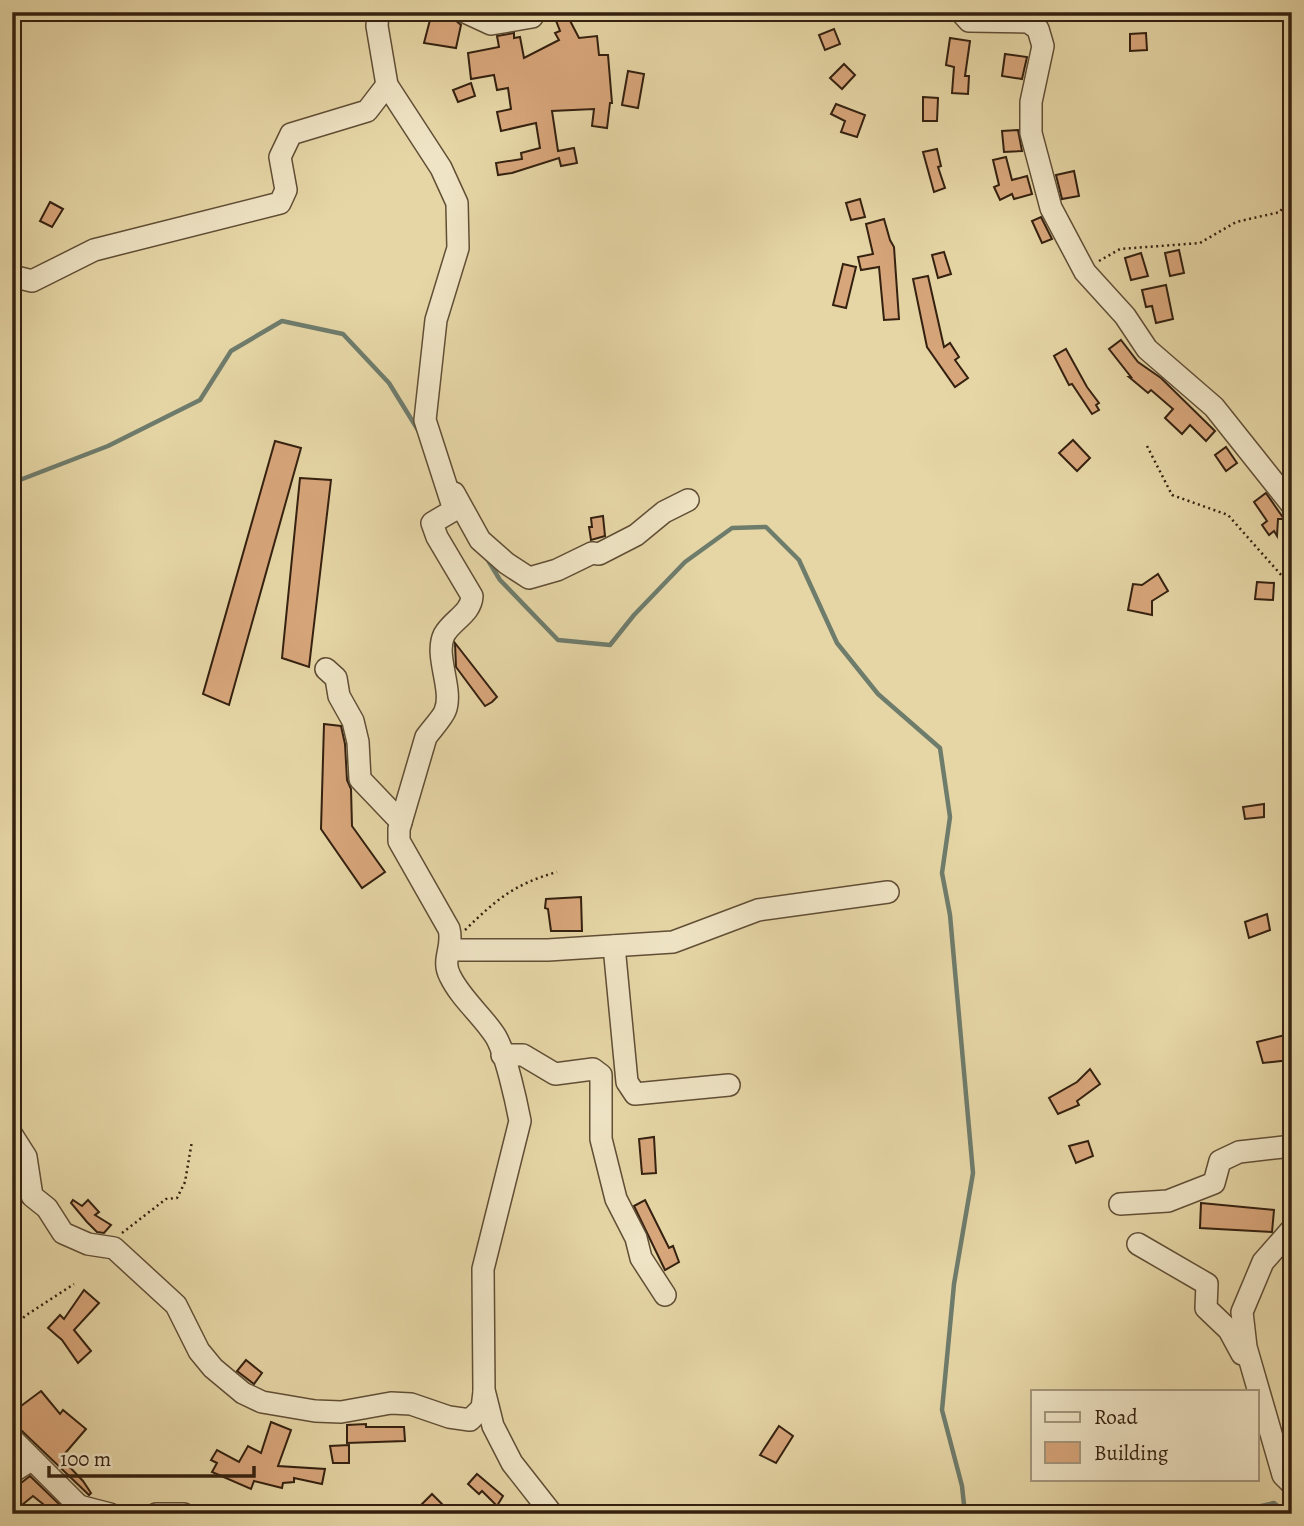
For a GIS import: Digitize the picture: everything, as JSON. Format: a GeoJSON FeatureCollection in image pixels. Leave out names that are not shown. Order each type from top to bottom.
{"type":"FeatureCollection","features":[{"type":"Feature","properties":{"kind":"street"},"geometry":{"type":"LineString","coordinates":[[12,1135],[26,1157],[32,1196],[47,1208],[63,1233],[88,1244],[114,1248],[176,1305],[199,1351],[213,1368],[243,1393],[262,1402],[315,1411],[341,1412],[391,1403],[411,1404],[449,1418],[470,1420],[482,1408],[483,1269],[520,1121],[497,1039],[450,976],[446,961],[451,946],[449,929],[399,841],[401,822],[426,737],[445,713],[447,703],[442,646],[444,635],[471,605],[472,596],[437,537],[432,523],[454,510],[425,420],[436,320],[458,248],[457,203],[441,168],[387,85],[377,26],[378,12]]}},
{"type":"Feature","properties":{"kind":"street"},"geometry":{"type":"LineString","coordinates":[[465,12],[491,24],[532,17],[535,12]]}},
{"type":"Feature","properties":{"kind":"street"},"geometry":{"type":"LineString","coordinates":[[961,12],[969,21],[1028,22],[1038,29],[1043,46],[1031,102],[1031,133],[1051,208],[1085,272],[1125,316],[1147,349],[1214,407],[1292,505]]}},
{"type":"Feature","properties":{"kind":"street"},"geometry":{"type":"LineString","coordinates":[[12,276],[32,281],[94,250],[280,203],[286,190],[279,157],[290,134],[367,111],[387,85]]}},
{"type":"Feature","properties":{"kind":"street"},"geometry":{"type":"LineString","coordinates":[[437,457],[480,540],[506,563],[529,578],[557,570],[592,554],[599,554],[636,535],[664,512],[688,500]]}},
{"type":"Feature","properties":{"kind":"street"},"geometry":{"type":"LineString","coordinates":[[326,669],[336,678],[339,696],[353,721],[358,742],[360,779],[401,822]]}},
{"type":"Feature","properties":{"kind":"street"},"geometry":{"type":"LineString","coordinates":[[451,946],[548,950],[673,942],[758,910],[888,891]]}},
{"type":"Feature","properties":{"kind":"street"},"geometry":{"type":"LineString","coordinates":[[614,946],[627,1083],[635,1094],[729,1085]]}},
{"type":"Feature","properties":{"kind":"street"},"geometry":{"type":"LineString","coordinates":[[502,1055],[523,1055],[555,1074],[593,1069],[601,1075],[601,1139],[616,1199],[636,1238],[641,1258],[665,1294]]}},
{"type":"Feature","properties":{"kind":"street"},"geometry":{"type":"LineString","coordinates":[[1120,1204],[1168,1201],[1214,1183],[1220,1161],[1239,1152],[1292,1146]]}},
{"type":"Feature","properties":{"kind":"street"},"geometry":{"type":"LineString","coordinates":[[1254,1388],[1242,1312],[1263,1262],[1292,1229]]}},
{"type":"Feature","properties":{"kind":"street"},"geometry":{"type":"LineString","coordinates":[[1138,1244],[1207,1284],[1206,1308],[1229,1330],[1254,1388]]}},
{"type":"Feature","properties":{"kind":"street"},"geometry":{"type":"LineString","coordinates":[[484,1390],[493,1426],[512,1463],[552,1514]]}},
{"type":"Feature","properties":{"kind":"street"},"geometry":{"type":"LineString","coordinates":[[1258,1400],[1283,1475],[1292,1484]]}},
{"type":"Feature","properties":{"kind":"street"},"geometry":{"type":"LineString","coordinates":[[12,1439],[83,1510],[110,1514]]}},
{"type":"Feature","properties":{"kind":"street"},"geometry":{"type":"LineString","coordinates":[[12,1472],[31,1460]]}},
{"type":"Feature","properties":{"kind":"street"},"geometry":{"type":"LineString","coordinates":[[156,1514],[184,1514]]}},
{"type":"Feature","properties":{"kind":"path"},"geometry":{"type":"LineString","coordinates":[[1038,29],[1071,12]]}},
{"type":"Feature","properties":{"kind":"path"},"geometry":{"type":"LineString","coordinates":[[1190,12],[1199,15],[1243,12]]}},
{"type":"Feature","properties":{"kind":"path"},"geometry":{"type":"LineString","coordinates":[[1085,272],[1120,249],[1200,243],[1236,222],[1280,212],[1292,193]]}},
{"type":"Feature","properties":{"kind":"path"},"geometry":{"type":"LineString","coordinates":[[1147,446],[1172,495],[1228,515],[1292,585]]}},
{"type":"Feature","properties":{"kind":"path"},"geometry":{"type":"LineString","coordinates":[[451,946],[505,894],[533,879],[557,872]]}},
{"type":"Feature","properties":{"kind":"path"},"geometry":{"type":"LineString","coordinates":[[114,1248],[120,1235],[134,1222],[166,1199],[177,1198],[185,1182],[192,1141]]}},
{"type":"Feature","properties":{"kind":"path"},"geometry":{"type":"LineString","coordinates":[[12,1330],[25,1316],[74,1284]]}},
{"type":"Feature","properties":{"kind":"building"},"geometry":{"type":"Polygon","coordinates":[[[449,12],[461,25],[456,48],[424,43],[431,16],[447,18],[449,12]]]}},
{"type":"Feature","properties":{"kind":"building"},"geometry":{"type":"Polygon","coordinates":[[[566,13],[579,38],[597,36],[599,55],[608,55],[612,103],[607,128],[592,126],[594,109],[552,111],[558,151],[574,148],[577,163],[561,166],[559,158],[498,175],[496,163],[522,159],[521,153],[540,148],[536,123],[501,131],[497,112],[511,109],[508,88],[497,90],[494,75],[471,79],[468,53],[499,47],[497,36],[514,33],[514,38],[520,37],[524,58],[559,40],[555,33],[560,31],[555,18],[566,13]]]}},
{"type":"Feature","properties":{"kind":"building"},"geometry":{"type":"Polygon","coordinates":[[[834,29],[840,44],[825,50],[819,35],[834,29]]]}},
{"type":"Feature","properties":{"kind":"building"},"geometry":{"type":"Polygon","coordinates":[[[1146,33],[1147,50],[1130,51],[1130,34],[1146,33]]]}},
{"type":"Feature","properties":{"kind":"building"},"geometry":{"type":"Polygon","coordinates":[[[950,38],[970,41],[965,76],[969,76],[968,94],[952,93],[954,67],[946,65],[950,38]]]}},
{"type":"Feature","properties":{"kind":"building"},"geometry":{"type":"Polygon","coordinates":[[[1005,54],[1027,57],[1022,79],[1002,76],[1005,54]]]}},
{"type":"Feature","properties":{"kind":"building"},"geometry":{"type":"Polygon","coordinates":[[[844,64],[855,75],[842,89],[830,78],[844,64]]]}},
{"type":"Feature","properties":{"kind":"building"},"geometry":{"type":"Polygon","coordinates":[[[628,71],[644,74],[638,108],[622,105],[628,71]]]}},
{"type":"Feature","properties":{"kind":"building"},"geometry":{"type":"Polygon","coordinates":[[[471,83],[475,96],[458,102],[453,90],[471,83]]]}},
{"type":"Feature","properties":{"kind":"building"},"geometry":{"type":"Polygon","coordinates":[[[923,97],[938,98],[937,121],[923,121],[923,97]]]}},
{"type":"Feature","properties":{"kind":"building"},"geometry":{"type":"Polygon","coordinates":[[[836,104],[865,115],[857,137],[841,132],[845,121],[831,114],[836,104]]]}},
{"type":"Feature","properties":{"kind":"building"},"geometry":{"type":"Polygon","coordinates":[[[1018,130],[1022,151],[1004,152],[1002,131],[1018,130]]]}},
{"type":"Feature","properties":{"kind":"building"},"geometry":{"type":"Polygon","coordinates":[[[937,149],[941,166],[938,167],[945,188],[934,192],[923,152],[937,149]]]}},
{"type":"Feature","properties":{"kind":"building"},"geometry":{"type":"Polygon","coordinates":[[[1006,157],[1012,180],[1027,176],[1032,194],[1014,199],[1012,194],[1000,200],[994,187],[999,185],[993,160],[1006,157]]]}},
{"type":"Feature","properties":{"kind":"building"},"geometry":{"type":"Polygon","coordinates":[[[1074,171],[1079,196],[1062,199],[1056,175],[1074,171]]]}},
{"type":"Feature","properties":{"kind":"building"},"geometry":{"type":"Polygon","coordinates":[[[860,199],[865,217],[851,220],[846,203],[860,199]]]}},
{"type":"Feature","properties":{"kind":"building"},"geometry":{"type":"Polygon","coordinates":[[[50,202],[63,209],[52,227],[40,221],[50,202]]]}},
{"type":"Feature","properties":{"kind":"building"},"geometry":{"type":"Polygon","coordinates":[[[1041,217],[1052,239],[1042,243],[1032,221],[1041,217]]]}},
{"type":"Feature","properties":{"kind":"building"},"geometry":{"type":"Polygon","coordinates":[[[884,219],[894,247],[899,319],[884,320],[879,267],[861,270],[858,257],[873,254],[866,224],[884,219]]]}},
{"type":"Feature","properties":{"kind":"building"},"geometry":{"type":"Polygon","coordinates":[[[1179,250],[1184,273],[1170,276],[1165,253],[1179,250]]]}},
{"type":"Feature","properties":{"kind":"building"},"geometry":{"type":"Polygon","coordinates":[[[944,252],[951,274],[938,278],[932,255],[944,252]]]}},
{"type":"Feature","properties":{"kind":"building"},"geometry":{"type":"Polygon","coordinates":[[[1141,253],[1148,276],[1131,280],[1125,258],[1141,253]]]}},
{"type":"Feature","properties":{"kind":"building"},"geometry":{"type":"Polygon","coordinates":[[[843,264],[856,267],[846,308],[833,305],[843,264]]]}},
{"type":"Feature","properties":{"kind":"building"},"geometry":{"type":"Polygon","coordinates":[[[928,276],[944,347],[950,343],[959,357],[955,360],[968,378],[955,387],[927,347],[913,279],[928,276]]]}},
{"type":"Feature","properties":{"kind":"building"},"geometry":{"type":"Polygon","coordinates":[[[1166,285],[1173,319],[1156,323],[1152,306],[1146,307],[1142,290],[1166,285]]]}},
{"type":"Feature","properties":{"kind":"building"},"geometry":{"type":"Polygon","coordinates":[[[1121,340],[1138,362],[1161,378],[1215,431],[1206,441],[1190,425],[1182,434],[1165,418],[1173,409],[1151,390],[1148,393],[1129,377],[1109,349],[1121,340]]]}},
{"type":"Feature","properties":{"kind":"building"},"geometry":{"type":"Polygon","coordinates":[[[1066,349],[1099,403],[1096,405],[1099,410],[1092,414],[1072,384],[1069,385],[1054,356],[1066,349]]]}},
{"type":"Feature","properties":{"kind":"building"},"geometry":{"type":"Polygon","coordinates":[[[1073,440],[1090,458],[1077,471],[1059,453],[1073,440]]]}},
{"type":"Feature","properties":{"kind":"building"},"geometry":{"type":"Polygon","coordinates":[[[275,441],[301,448],[229,705],[203,694],[275,441]]]}},
{"type":"Feature","properties":{"kind":"building"},"geometry":{"type":"Polygon","coordinates":[[[1226,447],[1237,463],[1226,471],[1215,455],[1226,447]]]}},
{"type":"Feature","properties":{"kind":"building"},"geometry":{"type":"Polygon","coordinates":[[[300,478],[331,480],[309,667],[282,658],[300,478]]]}},
{"type":"Feature","properties":{"kind":"building"},"geometry":{"type":"Polygon","coordinates":[[[1266,493],[1284,519],[1278,519],[1277,536],[1274,531],[1269,535],[1262,525],[1267,521],[1254,502],[1266,493]]]}},
{"type":"Feature","properties":{"kind":"building"},"geometry":{"type":"Polygon","coordinates":[[[603,516],[605,536],[591,540],[591,518],[603,516]]]}},
{"type":"Feature","properties":{"kind":"building"},"geometry":{"type":"Polygon","coordinates":[[[1158,574],[1168,591],[1152,601],[1152,615],[1128,610],[1133,584],[1142,585],[1158,574]]]}},
{"type":"Feature","properties":{"kind":"building"},"geometry":{"type":"Polygon","coordinates":[[[1257,582],[1274,583],[1273,600],[1255,599],[1257,582]]]}},
{"type":"Feature","properties":{"kind":"building"},"geometry":{"type":"Polygon","coordinates":[[[455,643],[497,697],[485,706],[456,667],[455,643]]]}},
{"type":"Feature","properties":{"kind":"building"},"geometry":{"type":"Polygon","coordinates":[[[324,724],[341,726],[347,780],[351,789],[352,826],[385,872],[362,888],[321,829],[324,724]]]}},
{"type":"Feature","properties":{"kind":"building"},"geometry":{"type":"Polygon","coordinates":[[[1264,804],[1264,817],[1245,819],[1243,807],[1264,804]]]}},
{"type":"Feature","properties":{"kind":"building"},"geometry":{"type":"Polygon","coordinates":[[[581,897],[582,931],[551,931],[548,909],[545,908],[546,899],[581,897]]]}},
{"type":"Feature","properties":{"kind":"building"},"geometry":{"type":"Polygon","coordinates":[[[1267,914],[1270,930],[1249,938],[1245,922],[1267,914]]]}},
{"type":"Feature","properties":{"kind":"building"},"geometry":{"type":"Polygon","coordinates":[[[1289,1034],[1290,1060],[1263,1063],[1257,1042],[1289,1034]]]}},
{"type":"Feature","properties":{"kind":"building"},"geometry":{"type":"Polygon","coordinates":[[[1090,1069],[1100,1084],[1077,1101],[1079,1105],[1058,1114],[1049,1098],[1077,1082],[1090,1069]]]}},
{"type":"Feature","properties":{"kind":"building"},"geometry":{"type":"Polygon","coordinates":[[[654,1137],[656,1173],[642,1174],[639,1139],[654,1137]]]}},
{"type":"Feature","properties":{"kind":"building"},"geometry":{"type":"Polygon","coordinates":[[[1088,1141],[1093,1156],[1076,1163],[1069,1146],[1088,1141]]]}},
{"type":"Feature","properties":{"kind":"building"},"geometry":{"type":"Polygon","coordinates":[[[73,1200],[82,1206],[88,1200],[99,1212],[95,1215],[111,1225],[104,1233],[97,1232],[71,1203],[73,1200]]]}},
{"type":"Feature","properties":{"kind":"building"},"geometry":{"type":"Polygon","coordinates":[[[645,1200],[669,1248],[673,1246],[679,1262],[665,1270],[634,1206],[645,1200]]]}},
{"type":"Feature","properties":{"kind":"building"},"geometry":{"type":"Polygon","coordinates":[[[1201,1203],[1274,1210],[1272,1232],[1200,1228],[1201,1203]]]}},
{"type":"Feature","properties":{"kind":"building"},"geometry":{"type":"Polygon","coordinates":[[[84,1290],[99,1303],[74,1330],[91,1351],[78,1363],[62,1340],[48,1328],[60,1315],[64,1319],[84,1290]]]}},
{"type":"Feature","properties":{"kind":"building"},"geometry":{"type":"Polygon","coordinates":[[[246,1360],[262,1373],[254,1384],[237,1371],[246,1360]]]}},
{"type":"Feature","properties":{"kind":"building"},"geometry":{"type":"Polygon","coordinates":[[[41,1391],[60,1414],[63,1410],[86,1429],[61,1458],[83,1481],[91,1493],[89,1495],[21,1430],[12,1426],[12,1396],[21,1406],[41,1391]]]}},
{"type":"Feature","properties":{"kind":"building"},"geometry":{"type":"Polygon","coordinates":[[[271,1422],[291,1430],[278,1466],[325,1469],[322,1484],[294,1478],[294,1482],[283,1483],[282,1488],[254,1481],[251,1489],[212,1472],[217,1463],[211,1460],[217,1450],[239,1462],[248,1446],[261,1453],[271,1422]]]}},
{"type":"Feature","properties":{"kind":"building"},"geometry":{"type":"Polygon","coordinates":[[[366,1424],[366,1427],[404,1427],[405,1441],[347,1443],[347,1425],[366,1424]]]}},
{"type":"Feature","properties":{"kind":"building"},"geometry":{"type":"Polygon","coordinates":[[[779,1426],[793,1436],[776,1463],[760,1455],[779,1426]]]}},
{"type":"Feature","properties":{"kind":"building"},"geometry":{"type":"Polygon","coordinates":[[[349,1445],[349,1463],[333,1463],[330,1446],[349,1445]]]}},
{"type":"Feature","properties":{"kind":"building"},"geometry":{"type":"Polygon","coordinates":[[[477,1474],[503,1496],[497,1506],[482,1491],[479,1494],[468,1484],[477,1474]]]}},
{"type":"Feature","properties":{"kind":"building"},"geometry":{"type":"Polygon","coordinates":[[[30,1476],[59,1504],[53,1512],[33,1496],[17,1509],[12,1503],[12,1490],[30,1476]]]}},
{"type":"Feature","properties":{"kind":"building"},"geometry":{"type":"Polygon","coordinates":[[[432,1494],[452,1514],[431,1514],[421,1505],[432,1494]]]}},
{"type":"Feature","properties":{"kind":"waterway"},"geometry":{"type":"LineString","coordinates":[[12,483],[108,446],[200,400],[231,351],[282,321],[343,334],[389,383],[418,430]]}},
{"type":"Feature","properties":{"kind":"waterway"},"geometry":{"type":"LineString","coordinates":[[486,557],[500,580],[558,640],[610,645],[634,615],[685,562],[732,528],[766,527],[799,560],[837,643],[878,694],[940,748],[950,817],[942,873],[950,915],[973,1173],[954,1284],[942,1410],[962,1486],[965,1514]]}},
{"type":"Feature","properties":{"kind":"waterway"},"geometry":{"type":"LineString","coordinates":[[1226,1514],[1274,1503],[1287,1514]]}}]}
